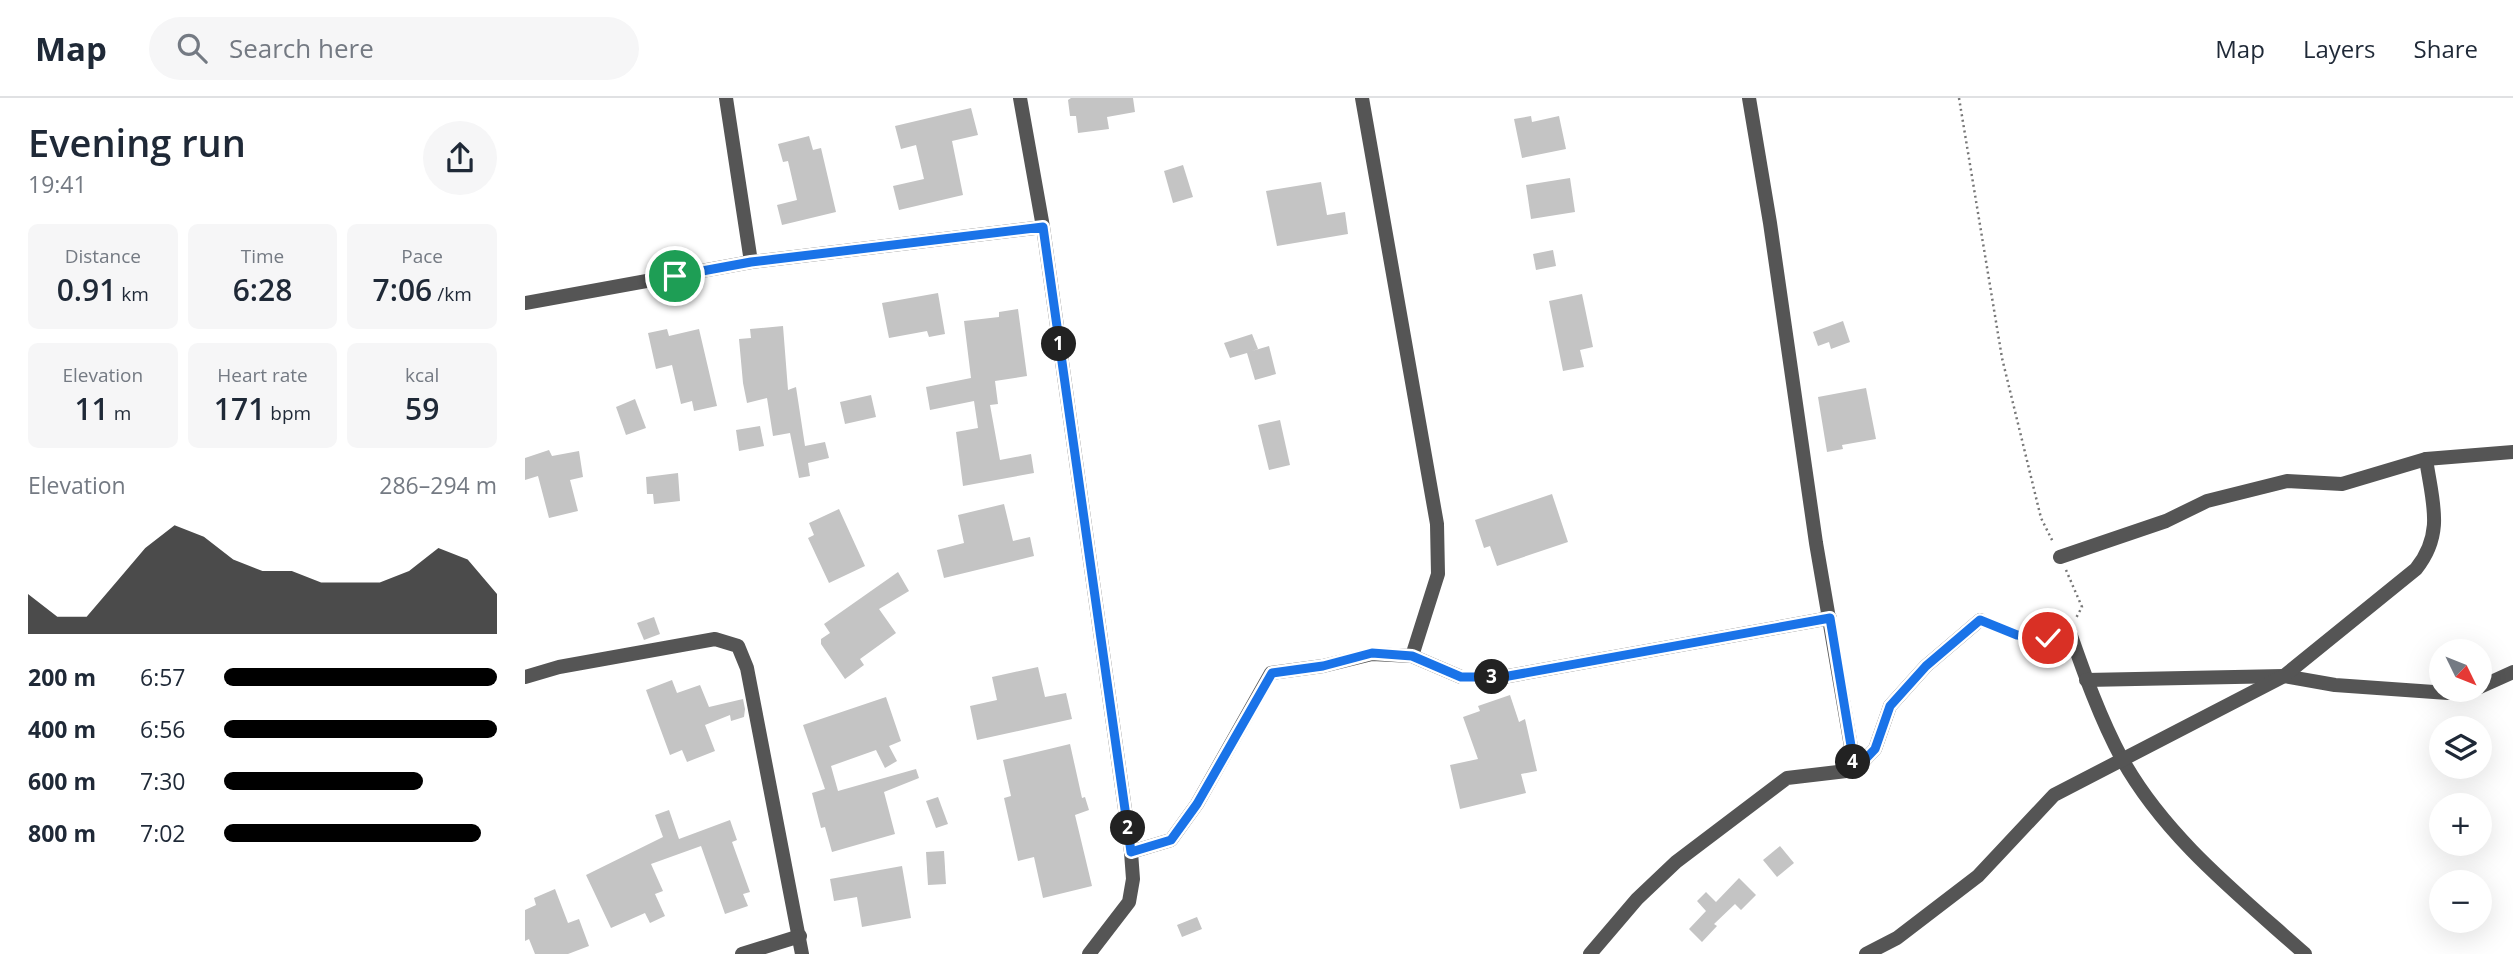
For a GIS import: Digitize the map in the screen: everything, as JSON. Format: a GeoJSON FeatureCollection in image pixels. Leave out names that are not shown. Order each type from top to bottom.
{"type":"FeatureCollection","features":[{"type":"Feature","properties":{"kind":"street"},"geometry":{"type":"LineString","coordinates":[[726,98],[751,262]]}},
{"type":"Feature","properties":{"kind":"street"},"geometry":{"type":"LineString","coordinates":[[1020,98],[1043,227],[1131,852],[1129,902],[1089,954]]}},
{"type":"Feature","properties":{"kind":"street"},"geometry":{"type":"LineString","coordinates":[[1362,98],[1437,524],[1437,574],[1412,656]]}},
{"type":"Feature","properties":{"kind":"street"},"geometry":{"type":"LineString","coordinates":[[1749,98],[1855,770]]}},
{"type":"Feature","properties":{"kind":"street"},"geometry":{"type":"LineString","coordinates":[[525,303],[751,262],[1043,227]]}},
{"type":"Feature","properties":{"kind":"street"},"geometry":{"type":"LineString","coordinates":[[2060,557],[2166,521],[2207,501],[2287,481],[2342,484],[2426,459],[2513,452]]}},
{"type":"Feature","properties":{"kind":"street"},"geometry":{"type":"LineString","coordinates":[[1865,954],[1897,939],[1978,876],[2054,795],[2284,676],[2416,569],[2429,553],[2435,537],[2426,459]]}},
{"type":"Feature","properties":{"kind":"street"},"geometry":{"type":"LineString","coordinates":[[1131,852],[1171,840],[1197,804],[1272,673],[1323,666],[1372,653],[1412,656],[1461,677],[1503,677],[1830,618]]}},
{"type":"Feature","properties":{"kind":"street"},"geometry":{"type":"LineString","coordinates":[[1590,954],[1637,899],[1676,862],[1787,778],[1855,770],[1875,749],[1890,706],[1926,666],[1980,620]]}},
{"type":"Feature","properties":{"kind":"street"},"geometry":{"type":"LineString","coordinates":[[2070,629],[2086,680],[2123,760],[2166,821],[2192,852],[2305,954]]}},
{"type":"Feature","properties":{"kind":"street"},"geometry":{"type":"LineString","coordinates":[[525,677],[559,667],[715,639],[738,646],[747,668],[802,954]]}},
{"type":"Feature","properties":{"kind":"street"},"geometry":{"type":"LineString","coordinates":[[2492,682],[2513,672]]}},
{"type":"Feature","properties":{"kind":"street"},"geometry":{"type":"LineString","coordinates":[[2086,680],[2284,676],[2335,685],[2429,692]]}},
{"type":"Feature","properties":{"kind":"street"},"geometry":{"type":"LineString","coordinates":[[742,954],[800,936]]}},
{"type":"Feature","properties":{"kind":"path"},"geometry":{"type":"LineString","coordinates":[[1959,98],[2002,358],[2042,518],[2083,607],[2070,629],[2048,638],[2017,635],[1980,620]]}},
{"type":"Feature","properties":{"kind":"building"},"geometry":{"type":"Polygon","coordinates":[[[1133,98],[1135,112],[1107,117],[1109,129],[1078,133],[1076,116],[1070,116],[1068,100],[1133,98]]]}},
{"type":"Feature","properties":{"kind":"building"},"geometry":{"type":"Polygon","coordinates":[[[971,108],[978,135],[952,141],[963,195],[899,210],[893,186],[924,179],[916,145],[901,149],[895,126],[971,108]]]}},
{"type":"Feature","properties":{"kind":"building"},"geometry":{"type":"Polygon","coordinates":[[[1531,116],[1532,122],[1559,116],[1566,149],[1522,158],[1514,119],[1531,116]]]}},
{"type":"Feature","properties":{"kind":"building"},"geometry":{"type":"Polygon","coordinates":[[[809,136],[813,150],[821,148],[836,212],[782,225],[777,205],[797,200],[788,161],[783,162],[778,144],[809,136]]]}},
{"type":"Feature","properties":{"kind":"building"},"geometry":{"type":"Polygon","coordinates":[[[1183,165],[1193,197],[1173,203],[1164,171],[1183,165]]]}},
{"type":"Feature","properties":{"kind":"building"},"geometry":{"type":"Polygon","coordinates":[[[1570,178],[1575,212],[1531,219],[1526,185],[1570,178]]]}},
{"type":"Feature","properties":{"kind":"building"},"geometry":{"type":"Polygon","coordinates":[[[1321,182],[1327,215],[1345,212],[1348,234],[1277,246],[1266,191],[1321,182]]]}},
{"type":"Feature","properties":{"kind":"building"},"geometry":{"type":"Polygon","coordinates":[[[1553,250],[1556,266],[1536,270],[1533,254],[1553,250]]]}},
{"type":"Feature","properties":{"kind":"building"},"geometry":{"type":"Polygon","coordinates":[[[938,293],[945,334],[929,337],[927,331],[889,338],[882,303],[938,293]]]}},
{"type":"Feature","properties":{"kind":"building"},"geometry":{"type":"Polygon","coordinates":[[[1582,294],[1593,347],[1580,350],[1584,367],[1563,371],[1549,301],[1582,294]]]}},
{"type":"Feature","properties":{"kind":"building"},"geometry":{"type":"Polygon","coordinates":[[[1018,309],[1027,376],[995,381],[998,404],[990,405],[1000,460],[1031,454],[1034,473],[963,486],[956,432],[978,428],[974,401],[930,410],[926,387],[971,378],[964,321],[999,317],[999,312],[1018,309]]]}},
{"type":"Feature","properties":{"kind":"building"},"geometry":{"type":"Polygon","coordinates":[[[1843,321],[1850,342],[1831,349],[1829,342],[1818,346],[1813,332],[1843,321]]]}},
{"type":"Feature","properties":{"kind":"building"},"geometry":{"type":"Polygon","coordinates":[[[783,326],[788,390],[796,387],[805,446],[825,442],[829,458],[808,463],[810,476],[799,478],[790,433],[773,436],[767,398],[747,403],[743,383],[739,339],[751,338],[750,329],[783,326]]]}},
{"type":"Feature","properties":{"kind":"building"},"geometry":{"type":"Polygon","coordinates":[[[667,329],[669,336],[699,329],[717,406],[694,411],[692,401],[681,404],[672,365],[656,369],[648,333],[667,329]]]}},
{"type":"Feature","properties":{"kind":"building"},"geometry":{"type":"Polygon","coordinates":[[[1252,334],[1258,349],[1252,351],[1269,346],[1276,374],[1255,380],[1247,353],[1230,358],[1224,343],[1252,334]]]}},
{"type":"Feature","properties":{"kind":"building"},"geometry":{"type":"Polygon","coordinates":[[[1866,388],[1876,439],[1842,445],[1843,449],[1827,452],[1818,397],[1866,388]]]}},
{"type":"Feature","properties":{"kind":"building"},"geometry":{"type":"Polygon","coordinates":[[[871,395],[876,417],[845,424],[840,402],[871,395]]]}},
{"type":"Feature","properties":{"kind":"building"},"geometry":{"type":"Polygon","coordinates":[[[635,399],[646,428],[626,435],[616,407],[635,399]]]}},
{"type":"Feature","properties":{"kind":"building"},"geometry":{"type":"Polygon","coordinates":[[[1280,420],[1290,465],[1269,470],[1258,425],[1280,420]]]}},
{"type":"Feature","properties":{"kind":"building"},"geometry":{"type":"Polygon","coordinates":[[[760,426],[764,446],[739,451],[736,430],[760,426]]]}},
{"type":"Feature","properties":{"kind":"building"},"geometry":{"type":"Polygon","coordinates":[[[549,450],[552,456],[579,451],[583,477],[570,480],[578,511],[549,518],[538,476],[525,480],[525,458],[549,450]]]}},
{"type":"Feature","properties":{"kind":"building"},"geometry":{"type":"Polygon","coordinates":[[[678,473],[680,501],[654,504],[653,494],[647,494],[646,477],[678,473]]]}},
{"type":"Feature","properties":{"kind":"building"},"geometry":{"type":"Polygon","coordinates":[[[1552,494],[1568,542],[1497,566],[1490,546],[1484,548],[1475,520],[1552,494]]]}},
{"type":"Feature","properties":{"kind":"building"},"geometry":{"type":"Polygon","coordinates":[[[1004,504],[1013,541],[1030,537],[1034,556],[944,578],[937,550],[964,543],[958,515],[1004,504]]]}},
{"type":"Feature","properties":{"kind":"building"},"geometry":{"type":"Polygon","coordinates":[[[839,509],[865,566],[829,583],[808,538],[814,535],[809,523],[839,509]]]}},
{"type":"Feature","properties":{"kind":"building"},"geometry":{"type":"Polygon","coordinates":[[[898,572],[909,591],[879,609],[896,633],[860,659],[864,665],[845,679],[821,644],[821,639],[830,633],[824,624],[898,572]]]}},
{"type":"Feature","properties":{"kind":"building"},"geometry":{"type":"Polygon","coordinates":[[[654,617],[660,634],[644,640],[637,623],[654,617]]]}},
{"type":"Feature","properties":{"kind":"building"},"geometry":{"type":"Polygon","coordinates":[[[1038,667],[1045,697],[1066,693],[1072,719],[977,740],[970,706],[997,700],[992,677],[1038,667]]]}},
{"type":"Feature","properties":{"kind":"building"},"geometry":{"type":"Polygon","coordinates":[[[672,680],[677,693],[700,685],[709,707],[743,699],[745,709],[744,717],[731,721],[730,715],[705,725],[715,751],[687,762],[682,750],[670,755],[646,690],[672,680]]]}},
{"type":"Feature","properties":{"kind":"building"},"geometry":{"type":"Polygon","coordinates":[[[1510,695],[1519,722],[1525,719],[1537,771],[1521,774],[1526,793],[1460,809],[1450,765],[1478,759],[1463,717],[1480,711],[1478,706],[1510,695]]]}},
{"type":"Feature","properties":{"kind":"building"},"geometry":{"type":"Polygon","coordinates":[[[886,697],[901,741],[889,746],[897,761],[885,768],[876,750],[831,766],[838,791],[916,769],[919,778],[884,792],[895,834],[832,852],[825,827],[821,828],[812,793],[825,789],[803,725],[886,697]]]}},
{"type":"Feature","properties":{"kind":"building"},"geometry":{"type":"Polygon","coordinates":[[[1070,744],[1082,798],[1085,797],[1089,810],[1075,815],[1092,886],[1043,898],[1034,857],[1018,861],[1004,798],[1011,796],[1003,760],[1070,744]]]}},
{"type":"Feature","properties":{"kind":"building"},"geometry":{"type":"Polygon","coordinates":[[[938,797],[948,824],[936,828],[926,801],[938,797]]]}},
{"type":"Feature","properties":{"kind":"building"},"geometry":{"type":"Polygon","coordinates":[[[669,810],[679,839],[730,820],[737,840],[732,842],[750,892],[743,894],[748,906],[725,914],[701,846],[651,864],[663,891],[655,894],[665,916],[650,923],[645,913],[611,928],[586,875],[663,837],[655,815],[669,810]]]}},
{"type":"Feature","properties":{"kind":"building"},"geometry":{"type":"Polygon","coordinates":[[[1780,846],[1794,863],[1777,877],[1763,860],[1780,846]]]}},
{"type":"Feature","properties":{"kind":"building"},"geometry":{"type":"Polygon","coordinates":[[[944,851],[946,884],[928,885],[926,852],[944,851]]]}},
{"type":"Feature","properties":{"kind":"building"},"geometry":{"type":"Polygon","coordinates":[[[902,866],[911,918],[862,927],[857,897],[834,901],[830,879],[902,866]]]}},
{"type":"Feature","properties":{"kind":"building"},"geometry":{"type":"Polygon","coordinates":[[[1739,878],[1756,895],[1741,910],[1735,904],[1714,924],[1717,926],[1702,942],[1689,929],[1706,911],[1697,901],[1706,892],[1716,902],[1739,878]]]}},
{"type":"Feature","properties":{"kind":"building"},"geometry":{"type":"Polygon","coordinates":[[[555,889],[568,923],[579,919],[589,946],[568,954],[535,954],[529,939],[525,941],[525,910],[536,905],[534,898],[555,889]]]}},
{"type":"Feature","properties":{"kind":"building"},"geometry":{"type":"Polygon","coordinates":[[[1197,917],[1202,929],[1182,937],[1177,925],[1197,917]]]}},
{"type":"Feature","properties":{"kind":"route"},"geometry":{"type":"LineString","coordinates":[[675,276],[751,262],[1043,227],[1131,852],[1171,840],[1197,804],[1272,673],[1323,666],[1372,653],[1412,656],[1461,677],[1503,677],[1830,618],[1855,770],[1875,749],[1890,706],[1926,666],[1980,620],[2017,635],[2048,638]]}}]}
